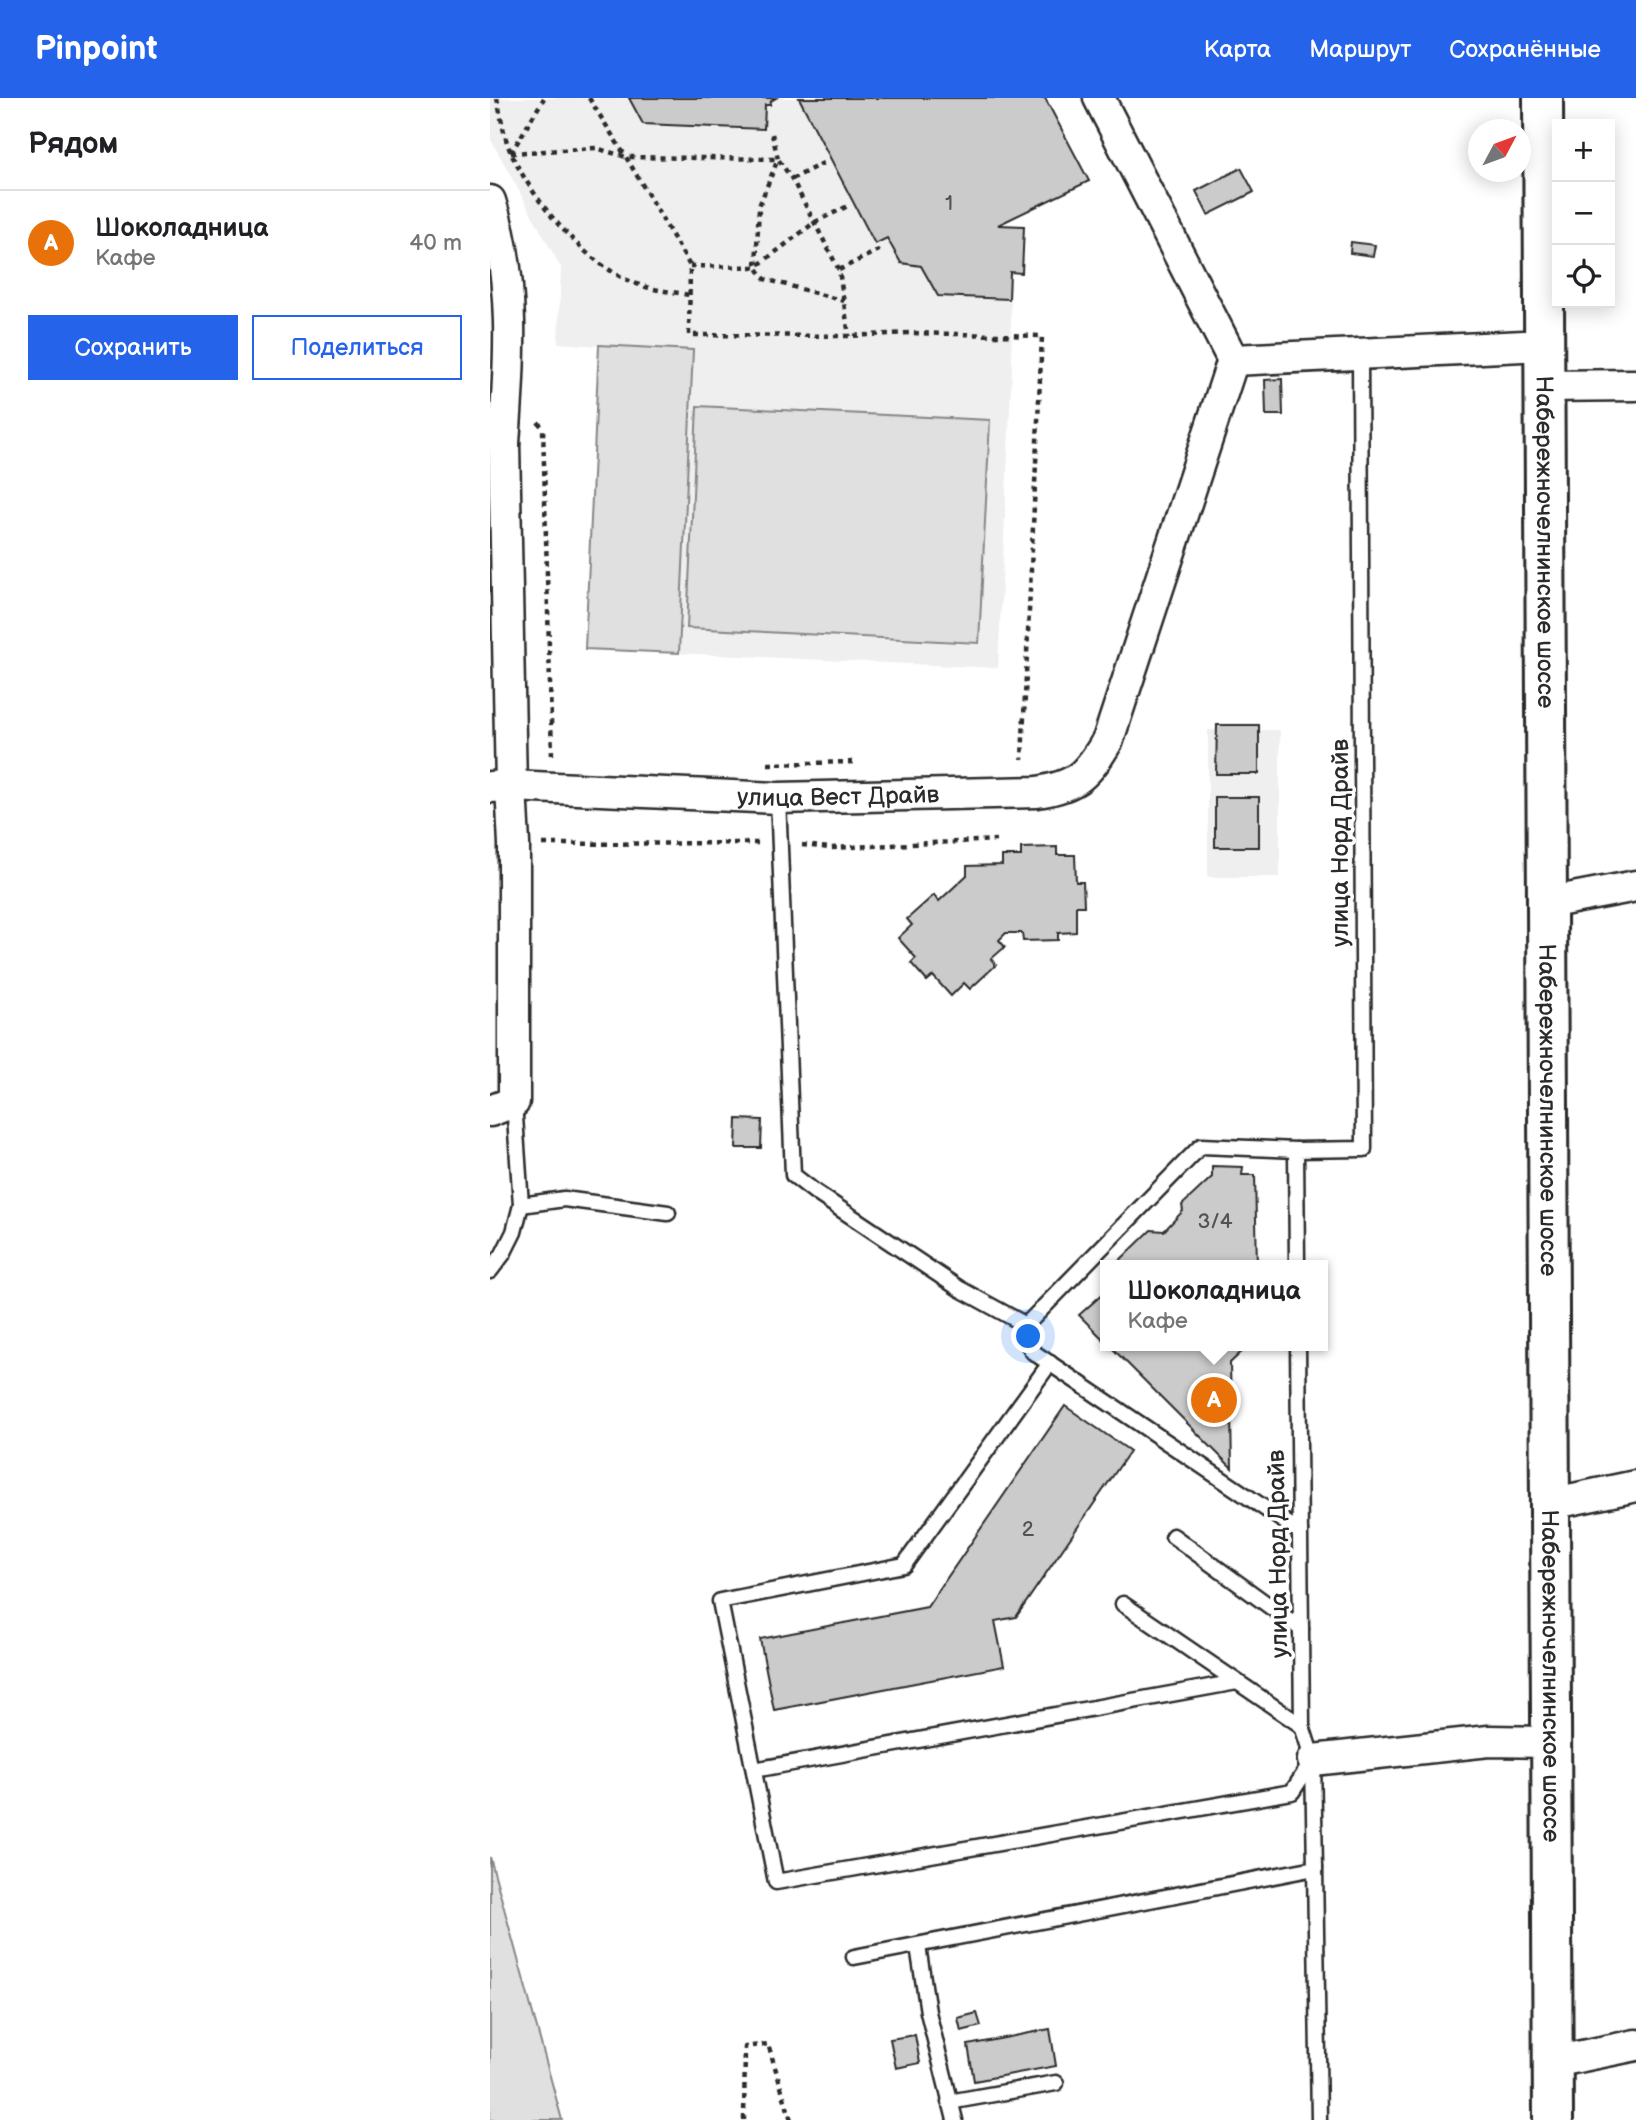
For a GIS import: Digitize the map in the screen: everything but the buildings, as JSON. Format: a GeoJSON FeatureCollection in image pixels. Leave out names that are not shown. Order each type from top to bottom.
{"type":"FeatureCollection","features":[{"type":"Feature","properties":{"kind":"main road","name":"Набережночелнинское шоссе"},"geometry":{"type":"LineString","coordinates":[[1543,98],[1553,2120]]}},
{"type":"Feature","properties":{"kind":"street"},"geometry":{"type":"LineString","coordinates":[[1099,98],[1233,360],[1545,345]]}},
{"type":"Feature","properties":{"kind":"street"},"geometry":{"type":"LineString","coordinates":[[490,201],[504,253],[510,353],[508,386],[497,436],[501,787],[514,844],[502,1106]]}},
{"type":"Feature","properties":{"kind":"street","name":"улица Вест Драйв"},"geometry":{"type":"LineString","coordinates":[[501,787],[778,798],[1037,792],[1061,788],[1080,777],[1095,762],[1108,740],[1233,360]]}},
{"type":"Feature","properties":{"kind":"street"},"geometry":{"type":"LineString","coordinates":[[1545,386],[1636,385]]}},
{"type":"Feature","properties":{"kind":"street"},"geometry":{"type":"LineString","coordinates":[[1548,902],[1636,886]]}},
{"type":"Feature","properties":{"kind":"street"},"geometry":{"type":"LineString","coordinates":[[1550,1504],[1636,1486]]}},
{"type":"Feature","properties":{"kind":"street"},"geometry":{"type":"LineString","coordinates":[[1313,1760],[1489,1741],[1550,1742]]}},
{"type":"Feature","properties":{"kind":"street"},"geometry":{"type":"LineString","coordinates":[[1553,2062],[1636,2045]]}},
{"type":"Feature","properties":{"kind":"lane","name":"улица Норд Драйв"},"geometry":{"type":"LineString","coordinates":[[1296,1150],[1364,1149],[1360,354]]}},
{"type":"Feature","properties":{"kind":"lane"},"geometry":{"type":"LineString","coordinates":[[778,798],[793,1175],[960,1289],[1026,1325]]}},
{"type":"Feature","properties":{"kind":"lane"},"geometry":{"type":"LineString","coordinates":[[490,1271],[503,1254],[514,1232],[522,1205],[502,1106]]}},
{"type":"Feature","properties":{"kind":"lane"},"geometry":{"type":"LineString","coordinates":[[1297,1260],[1296,1150],[1201,1146],[1026,1325],[1025,1339],[1033,1352],[1300,1532]]}},
{"type":"Feature","properties":{"kind":"lane"},"geometry":{"type":"LineString","coordinates":[[522,1205],[564,1199],[668,1213]]}},
{"type":"Feature","properties":{"kind":"lane","name":"улица Норд Драйв"},"geometry":{"type":"LineString","coordinates":[[1298,1351],[1302,1726],[1313,1760],[1319,2120]]}},
{"type":"Feature","properties":{"kind":"lane"},"geometry":{"type":"LineString","coordinates":[[1050,1363],[904,1565],[720,1601],[776,1882],[1292,1792],[1313,1760]]}},
{"type":"Feature","properties":{"kind":"lane"},"geometry":{"type":"LineString","coordinates":[[1173,1536],[1301,1629]]}},
{"type":"Feature","properties":{"kind":"lane"},"geometry":{"type":"LineString","coordinates":[[1123,1604],[1302,1726]]}},
{"type":"Feature","properties":{"kind":"lane"},"geometry":{"type":"LineString","coordinates":[[754,1770],[1237,1682]]}},
{"type":"Feature","properties":{"kind":"lane"},"geometry":{"type":"LineString","coordinates":[[854,1957],[1315,1868]]}},
{"type":"Feature","properties":{"kind":"lane"},"geometry":{"type":"LineString","coordinates":[[918,1946],[928,2012],[955,2120]]}},
{"type":"Feature","properties":{"kind":"lane"},"geometry":{"type":"LineString","coordinates":[[949,2102],[1056,2083]]}},
{"type":"Feature","properties":{"kind":"path"},"geometry":{"type":"LineString","coordinates":[[497,98],[511,153],[534,192],[579,248],[635,283],[688,295]]}},
{"type":"Feature","properties":{"kind":"path"},"geometry":{"type":"LineString","coordinates":[[511,153],[544,98]]}},
{"type":"Feature","properties":{"kind":"path"},"geometry":{"type":"LineString","coordinates":[[589,98],[690,266],[689,335],[911,333],[1042,337],[1022,759]]}},
{"type":"Feature","properties":{"kind":"path"},"geometry":{"type":"LineString","coordinates":[[772,134],[778,159],[792,178],[839,270],[849,335]]}},
{"type":"Feature","properties":{"kind":"path"},"geometry":{"type":"LineString","coordinates":[[511,153],[596,148],[626,157],[778,159]]}},
{"type":"Feature","properties":{"kind":"path"},"geometry":{"type":"LineString","coordinates":[[778,159],[759,206],[755,267],[765,279],[844,302]]}},
{"type":"Feature","properties":{"kind":"path"},"geometry":{"type":"LineString","coordinates":[[792,178],[825,162]]}},
{"type":"Feature","properties":{"kind":"path"},"geometry":{"type":"LineString","coordinates":[[690,266],[755,267],[815,222],[848,206]]}},
{"type":"Feature","properties":{"kind":"path"},"geometry":{"type":"LineString","coordinates":[[839,270],[883,248]]}},
{"type":"Feature","properties":{"kind":"path"},"geometry":{"type":"LineString","coordinates":[[508,386],[543,428],[553,768]]}},
{"type":"Feature","properties":{"kind":"path"},"geometry":{"type":"LineString","coordinates":[[1009,759],[1035,758]]}},
{"type":"Feature","properties":{"kind":"path"},"geometry":{"type":"LineString","coordinates":[[762,764],[860,762]]}},
{"type":"Feature","properties":{"kind":"path"},"geometry":{"type":"LineString","coordinates":[[514,844],[779,843],[830,848],[996,840]]}},
{"type":"Feature","properties":{"kind":"path"},"geometry":{"type":"LineString","coordinates":[[744,2120],[745,2047],[768,2044],[791,2120]]}},
{"type":"Feature","properties":{"kind":"shaded area"},"geometry":{"type":"Polygon","coordinates":[[[490,98],[1045,98],[1089,181],[999,224],[1024,226],[1022,273],[1010,273],[1012,365],[998,668],[585,649],[599,346],[558,343],[561,268],[490,138],[490,98]]]}},
{"type":"Feature","properties":{"kind":"shaded area"},"geometry":{"type":"Polygon","coordinates":[[[599,345],[693,350],[679,653],[585,649],[599,345]]]}},
{"type":"Feature","properties":{"kind":"shaded area"},"geometry":{"type":"Polygon","coordinates":[[[697,406],[990,420],[979,643],[687,628],[697,406]]]}},
{"type":"Feature","properties":{"kind":"shaded area"},"geometry":{"type":"Polygon","coordinates":[[[1208,730],[1280,730],[1280,877],[1208,877],[1208,730]]]}},
{"type":"Feature","properties":{"kind":"shaded area"},"geometry":{"type":"Polygon","coordinates":[[[490,1857],[562,2120],[490,2120],[490,1857]]]}},
{"type":"Feature","properties":{"kind":"place","name":"Шоколадница"},"geometry":{"type":"Point","coordinates":[1214,1400]}}]}
